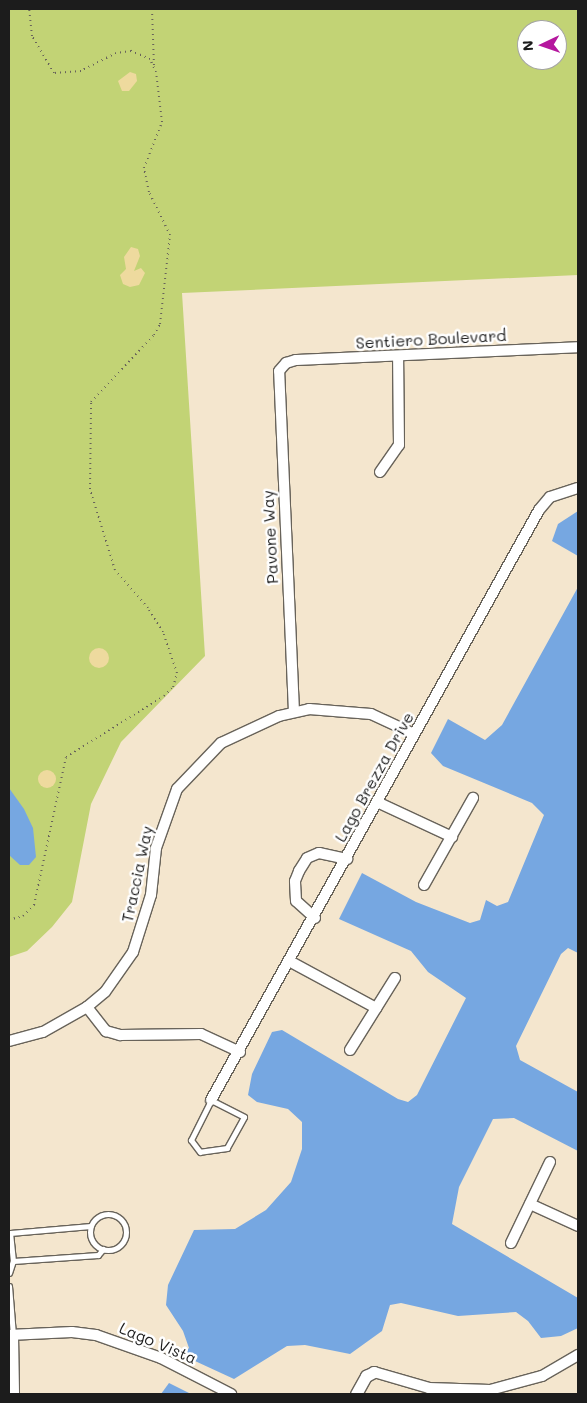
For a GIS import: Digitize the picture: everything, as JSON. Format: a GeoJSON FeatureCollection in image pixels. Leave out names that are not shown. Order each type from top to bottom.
{"type":"FeatureCollection","features":[{"type":"Feature","properties":{"kind":"street","name":"Sentiero Boulevard"},"geometry":{"type":"LineString","coordinates":[[286,363],[578,347]]}},
{"type":"Feature","properties":{"kind":"street"},"geometry":{"type":"LineString","coordinates":[[380,472],[399,445],[398,356]]}},
{"type":"Feature","properties":{"kind":"street","name":"Pavone Way"},"geometry":{"type":"LineString","coordinates":[[286,363],[279,371],[277,382],[294,712]]}},
{"type":"Feature","properties":{"kind":"street","name":"Lago Brezza Drive"},"geometry":{"type":"LineString","coordinates":[[211,1100],[315,918],[414,734],[539,510],[550,497],[578,488]]}},
{"type":"Feature","properties":{"kind":"street","name":"Traccia Way"},"geometry":{"type":"LineString","coordinates":[[9,1041],[43,1032],[87,1008],[105,992],[133,952],[151,895],[156,848],[177,789],[221,743],[251,727],[294,712],[338,709],[372,714],[414,734]]}},
{"type":"Feature","properties":{"kind":"street"},"geometry":{"type":"LineString","coordinates":[[424,885],[473,798]]}},
{"type":"Feature","properties":{"kind":"street"},"geometry":{"type":"LineString","coordinates":[[377,802],[452,837]]}},
{"type":"Feature","properties":{"kind":"street"},"geometry":{"type":"LineString","coordinates":[[315,918],[296,901],[295,881],[299,871],[307,858],[319,853],[347,859]]}},
{"type":"Feature","properties":{"kind":"street"},"geometry":{"type":"LineString","coordinates":[[290,962],[376,1008]]}},
{"type":"Feature","properties":{"kind":"street"},"geometry":{"type":"LineString","coordinates":[[350,1050],[395,978]]}},
{"type":"Feature","properties":{"kind":"street"},"geometry":{"type":"LineString","coordinates":[[87,1008],[106,1031],[120,1035],[201,1034],[240,1052]]}},
{"type":"Feature","properties":{"kind":"street"},"geometry":{"type":"LineString","coordinates":[[511,1243],[550,1162]]}},
{"type":"Feature","properties":{"kind":"street"},"geometry":{"type":"LineString","coordinates":[[530,1204],[578,1226]]}},
{"type":"Feature","properties":{"kind":"street","name":"Lago Vista"},"geometry":{"type":"LineString","coordinates":[[11,1335],[72,1332],[96,1335],[161,1358],[231,1394]]}},
{"type":"Feature","properties":{"kind":"street"},"geometry":{"type":"LineString","coordinates":[[11,1335],[14,1394]]}},
{"type":"Feature","properties":{"kind":"street"},"geometry":{"type":"LineString","coordinates":[[356,1394],[366,1376],[374,1372],[430,1388],[490,1390],[542,1376],[578,1355]]}},
{"type":"Feature","properties":{"kind":"lane"},"geometry":{"type":"LineString","coordinates":[[211,1100],[244,1117],[227,1148],[200,1152],[191,1140],[211,1100]]}},
{"type":"Feature","properties":{"kind":"lane"},"geometry":{"type":"LineString","coordinates":[[107,1213],[120,1218],[126,1230],[122,1243],[117,1248],[103,1249],[92,1240],[91,1226],[94,1220],[107,1213]]}},
{"type":"Feature","properties":{"kind":"lane"},"geometry":{"type":"LineString","coordinates":[[9,1273],[13,1261],[10,1233],[91,1226]]}},
{"type":"Feature","properties":{"kind":"lane"},"geometry":{"type":"LineString","coordinates":[[13,1261],[98,1255],[103,1249]]}},
{"type":"Feature","properties":{"kind":"lane"},"geometry":{"type":"LineString","coordinates":[[9,1286],[11,1335]]}},
{"type":"Feature","properties":{"kind":"path"},"geometry":{"type":"LineString","coordinates":[[29,9],[32,36],[54,73],[82,72],[123,51],[144,54],[154,67]]}},
{"type":"Feature","properties":{"kind":"path"},"geometry":{"type":"LineString","coordinates":[[9,920],[23,916],[34,905],[66,757],[164,696],[173,687],[176,676],[175,660],[163,632],[148,608],[122,580],[110,558],[90,489],[92,402],[154,335],[160,324],[170,235],[149,192],[144,168],[162,122],[154,67],[152,9]]}},
{"type":"Feature","properties":{"kind":"green space"},"geometry":{"type":"Polygon","coordinates":[[[9,9],[578,9],[578,275],[182,293],[205,656],[121,742],[91,804],[72,902],[52,927],[27,951],[9,957],[9,9]]]}},
{"type":"Feature","properties":{"kind":"sand"},"geometry":{"type":"Polygon","coordinates":[[[130,72],[136,74],[137,81],[129,91],[122,91],[118,81],[130,72]]]}},
{"type":"Feature","properties":{"kind":"sand"},"geometry":{"type":"Polygon","coordinates":[[[131,247],[138,249],[140,256],[134,271],[141,268],[145,273],[139,285],[130,287],[123,284],[120,275],[126,269],[124,257],[131,247]]]}},
{"type":"Feature","properties":{"kind":"sand"},"geometry":{"type":"Polygon","coordinates":[[[95,648],[103,648],[109,654],[109,662],[103,668],[95,668],[89,662],[89,654],[95,648]]]}},
{"type":"Feature","properties":{"kind":"sand"},"geometry":{"type":"Polygon","coordinates":[[[43,770],[51,770],[56,775],[54,786],[43,788],[38,783],[38,775],[43,770]]]}},
{"type":"Feature","properties":{"kind":"water"},"geometry":{"type":"Polygon","coordinates":[[[578,511],[578,556],[552,541],[558,524],[578,511]]]}},
{"type":"Feature","properties":{"kind":"water"},"geometry":{"type":"Polygon","coordinates":[[[578,587],[578,953],[568,948],[561,954],[516,1046],[520,1060],[578,1092],[578,1151],[514,1118],[493,1119],[459,1187],[452,1224],[578,1298],[578,1328],[561,1336],[541,1338],[528,1321],[516,1312],[458,1316],[401,1303],[390,1305],[382,1331],[350,1354],[305,1345],[287,1346],[234,1379],[182,1355],[189,1348],[183,1331],[166,1305],[168,1285],[194,1230],[235,1229],[266,1210],[291,1182],[302,1149],[302,1122],[288,1109],[257,1102],[248,1095],[252,1074],[272,1032],[282,1030],[398,1099],[408,1102],[417,1095],[466,998],[428,972],[411,951],[339,919],[362,873],[416,902],[470,923],[480,920],[486,900],[497,906],[508,902],[544,815],[532,803],[443,766],[431,753],[448,719],[485,740],[502,725],[578,587]]]}},
{"type":"Feature","properties":{"kind":"water"},"geometry":{"type":"Polygon","coordinates":[[[9,788],[24,809],[33,828],[36,857],[29,865],[20,865],[9,855],[9,788]]]}},
{"type":"Feature","properties":{"kind":"water"},"geometry":{"type":"Polygon","coordinates":[[[169,1383],[191,1394],[161,1394],[169,1383]]]}}]}
